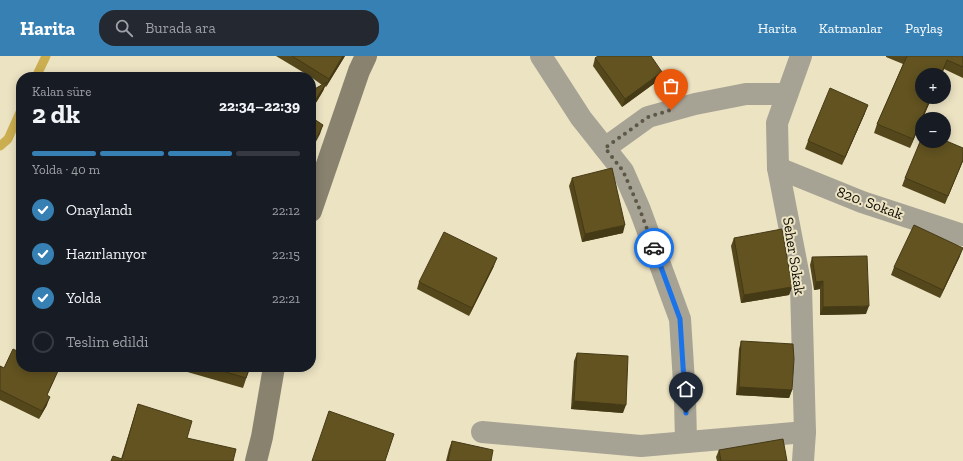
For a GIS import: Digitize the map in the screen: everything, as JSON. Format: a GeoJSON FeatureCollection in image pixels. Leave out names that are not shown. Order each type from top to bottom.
{"type":"FeatureCollection","features":[{"type":"Feature","properties":{"kind":"street"},"geometry":{"type":"LineString","coordinates":[[316,196],[359,71],[366,56]]}},
{"type":"Feature","properties":{"kind":"street"},"geometry":{"type":"LineString","coordinates":[[541,56],[581,118],[623,171],[640,210],[680,319],[686,442]]}},
{"type":"Feature","properties":{"kind":"street","name":"Seher Sokak"},"geometry":{"type":"LineString","coordinates":[[801,56],[777,123],[778,168],[801,287],[805,432],[803,461]]}},
{"type":"Feature","properties":{"kind":"street"},"geometry":{"type":"LineString","coordinates":[[605,148],[648,117],[695,104],[746,94],[787,94]]}},
{"type":"Feature","properties":{"kind":"street","name":"820. Sokak"},"geometry":{"type":"LineString","coordinates":[[778,168],[862,202],[963,235]]}},
{"type":"Feature","properties":{"kind":"street"},"geometry":{"type":"LineString","coordinates":[[256,461],[262,437],[273,372]]}},
{"type":"Feature","properties":{"kind":"street"},"geometry":{"type":"LineString","coordinates":[[482,432],[641,446],[805,432]]}},
{"type":"Feature","properties":{"kind":"building"},"geometry":{"type":"Polygon","coordinates":[[[292,56],[343,56],[329,79],[292,56]]]}},
{"type":"Feature","properties":{"kind":"building"},"geometry":{"type":"Polygon","coordinates":[[[598,56],[651,56],[662,72],[625,99],[595,58],[598,56]]]}},
{"type":"Feature","properties":{"kind":"building"},"geometry":{"type":"Polygon","coordinates":[[[907,56],[963,56],[963,67],[947,60],[944,68],[915,68],[915,104],[928,104],[925,112],[915,112],[915,134],[913,139],[877,124],[907,56]]]}},
{"type":"Feature","properties":{"kind":"building"},"geometry":{"type":"Polygon","coordinates":[[[327,82],[316,99],[316,88],[327,82]]]}},
{"type":"Feature","properties":{"kind":"building"},"geometry":{"type":"Polygon","coordinates":[[[830,88],[868,105],[845,157],[808,141],[830,88]]]}},
{"type":"Feature","properties":{"kind":"building"},"geometry":{"type":"Polygon","coordinates":[[[316,120],[323,125],[316,139],[316,120]]]}},
{"type":"Feature","properties":{"kind":"building"},"geometry":{"type":"Polygon","coordinates":[[[951,143],[963,148],[963,160],[948,196],[905,178],[917,148],[951,148],[951,143]]]}},
{"type":"Feature","properties":{"kind":"building"},"geometry":{"type":"Polygon","coordinates":[[[612,168],[625,225],[585,234],[572,178],[612,168]]]}},
{"type":"Feature","properties":{"kind":"building"},"geometry":{"type":"Polygon","coordinates":[[[914,225],[963,248],[943,290],[894,267],[914,225]]]}},
{"type":"Feature","properties":{"kind":"building"},"geometry":{"type":"Polygon","coordinates":[[[782,229],[792,287],[744,295],[734,238],[782,229]]]}},
{"type":"Feature","properties":{"kind":"building"},"geometry":{"type":"Polygon","coordinates":[[[444,232],[497,258],[472,308],[419,282],[444,232]]]}},
{"type":"Feature","properties":{"kind":"building"},"geometry":{"type":"Polygon","coordinates":[[[867,256],[869,306],[823,307],[823,281],[816,282],[812,257],[867,256]]]}},
{"type":"Feature","properties":{"kind":"building"},"geometry":{"type":"Polygon","coordinates":[[[741,341],[793,344],[794,359],[792,390],[739,387],[741,341]]]}},
{"type":"Feature","properties":{"kind":"building"},"geometry":{"type":"Polygon","coordinates":[[[13,349],[16,350],[16,372],[58,372],[47,395],[50,397],[42,411],[0,390],[0,366],[4,368],[13,349]]]}},
{"type":"Feature","properties":{"kind":"building"},"geometry":{"type":"Polygon","coordinates":[[[577,353],[628,356],[626,405],[574,401],[577,353]]]}},
{"type":"Feature","properties":{"kind":"building"},"geometry":{"type":"Polygon","coordinates":[[[226,372],[248,372],[246,378],[226,372]]]}},
{"type":"Feature","properties":{"kind":"building"},"geometry":{"type":"Polygon","coordinates":[[[138,404],[192,421],[187,438],[236,449],[233,461],[111,461],[113,456],[122,459],[138,404]]]}},
{"type":"Feature","properties":{"kind":"building"},"geometry":{"type":"Polygon","coordinates":[[[329,411],[394,434],[385,461],[312,461],[329,411]]]}},
{"type":"Feature","properties":{"kind":"building"},"geometry":{"type":"Polygon","coordinates":[[[783,439],[787,461],[721,461],[719,450],[783,439]]]}},
{"type":"Feature","properties":{"kind":"building"},"geometry":{"type":"Polygon","coordinates":[[[452,441],[493,450],[491,461],[448,461],[452,441]]]}},
{"type":"Feature","properties":{"kind":"waterway"},"geometry":{"type":"LineString","coordinates":[[38,72],[46,56]]}},
{"type":"Feature","properties":{"kind":"waterway"},"geometry":{"type":"LineString","coordinates":[[0,146],[8,139],[16,121]]}},
{"type":"Feature","properties":{"kind":"way so far"},"geometry":{"type":"LineString","coordinates":[[654,248],[640,210],[623,171],[605,148],[648,117],[671,110]]}},
{"type":"Feature","properties":{"kind":"route"},"geometry":{"type":"LineString","coordinates":[[654,248],[680,319],[686,413]]}}]}
